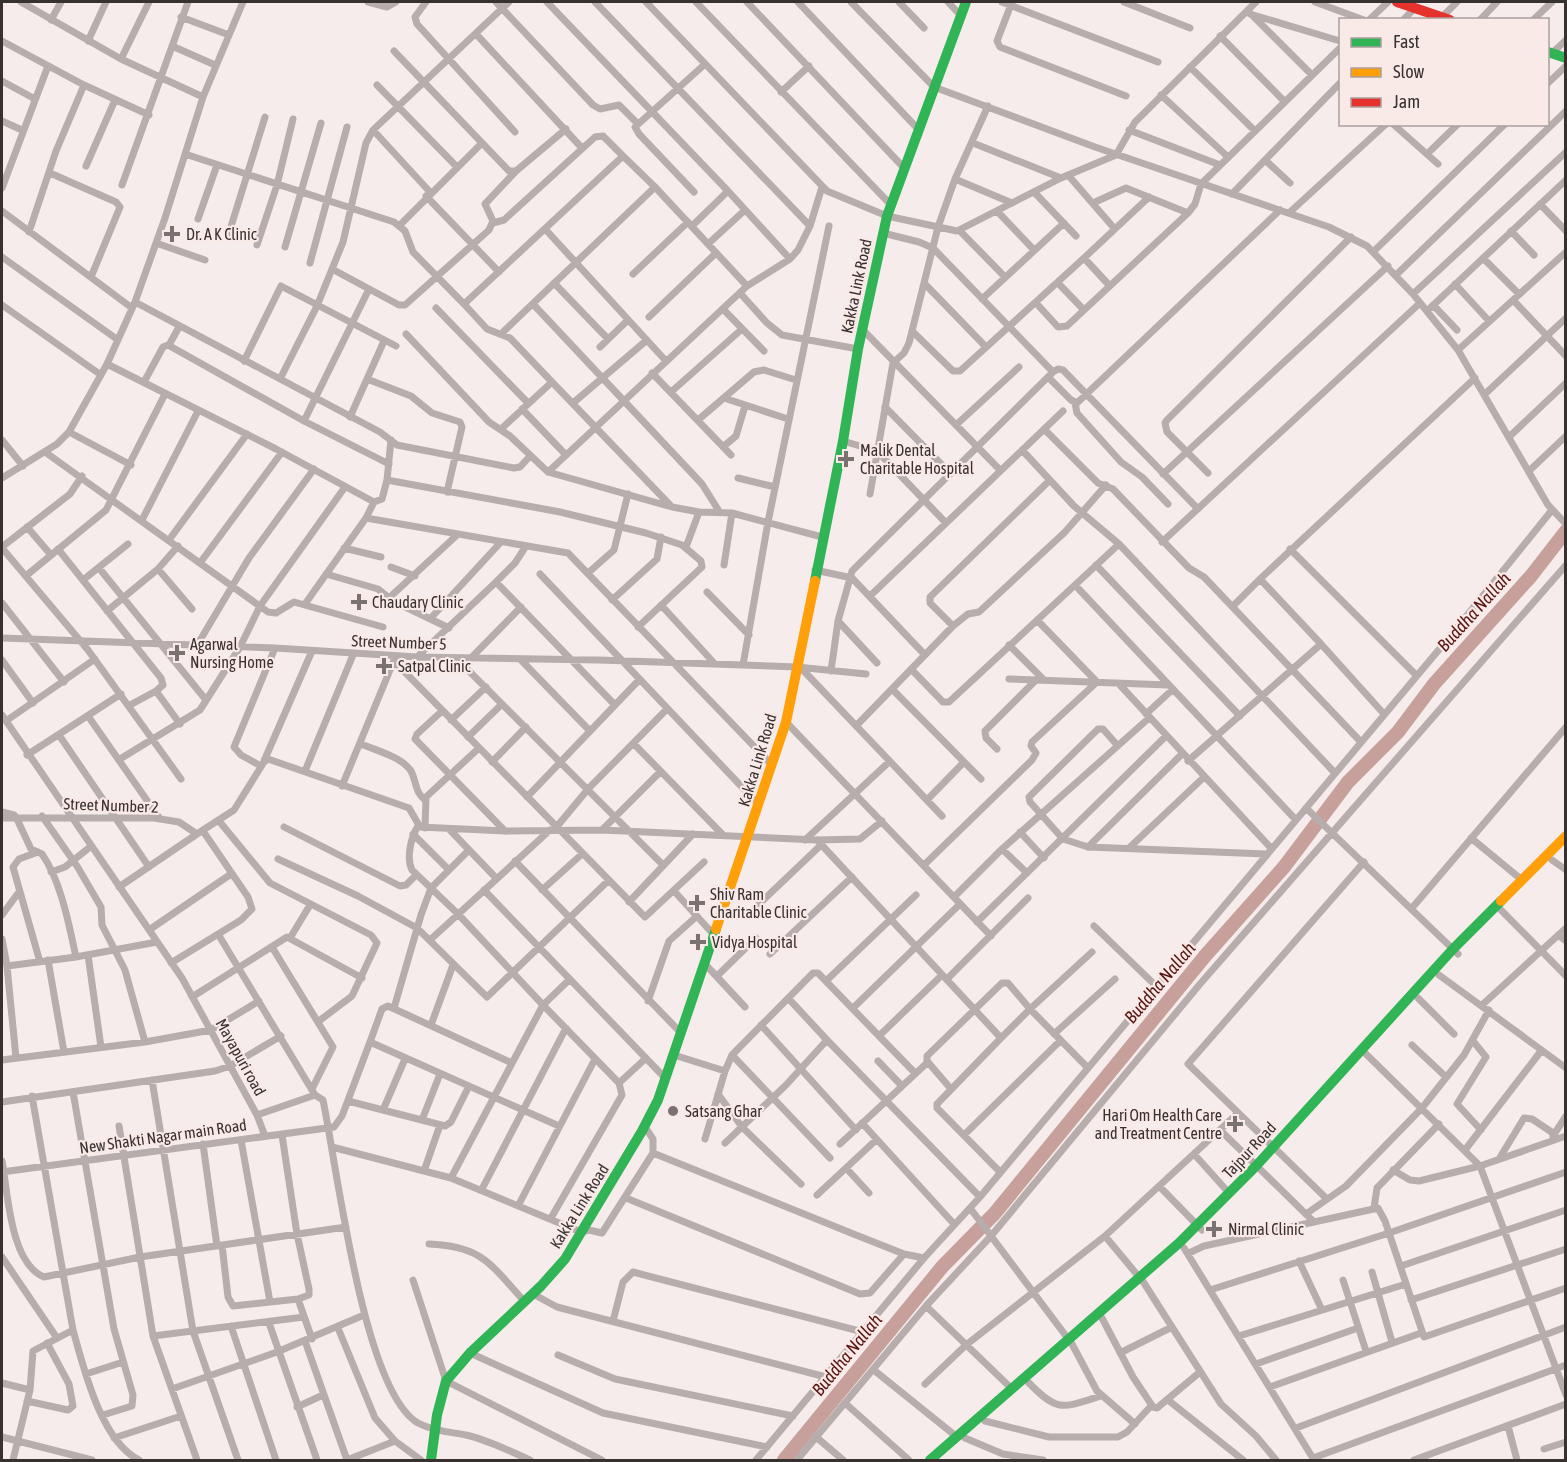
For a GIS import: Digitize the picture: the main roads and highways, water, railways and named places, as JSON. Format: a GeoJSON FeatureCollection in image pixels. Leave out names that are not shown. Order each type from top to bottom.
{"type":"FeatureCollection","features":[{"type":"Feature","properties":{"kind":"main road","name":"Kakka Link Road"},"geometry":{"type":"LineString","coordinates":[[431,1461],[446,1381],[470,1353],[529,1298],[565,1259],[645,1127],[666,1079],[786,722],[799,668],[815,570],[843,441],[858,349],[887,216],[966,2]]}},
{"type":"Feature","properties":{"kind":"main road"},"geometry":{"type":"LineString","coordinates":[[1397,2],[1446,18]]}},
{"type":"Feature","properties":{"kind":"main road"},"geometry":{"type":"LineString","coordinates":[[1549,53],[1566,58]]}},
{"type":"Feature","properties":{"kind":"main road","name":"Tajpur Road"},"geometry":{"type":"LineString","coordinates":[[930,1461],[985,1421],[1070,1341],[1102,1318],[1199,1228],[1259,1169],[1522,880],[1566,836]]}},
{"type":"Feature","properties":{"kind":"main road","name":"Tajpur Road"},"geometry":{"type":"LineString","coordinates":[[1276,1150],[1439,975],[1456,952],[1566,846]]}},
{"type":"Feature","properties":{"kind":"main road","name":"Tajpur Road"},"geometry":{"type":"LineString","coordinates":[[941,1461],[1011,1388],[1142,1280],[1186,1250],[1199,1228],[1229,1193],[1259,1169]]}},
{"type":"Feature","properties":{"kind":"waterway","name":"Buddha Nallah"},"geometry":{"type":"LineString","coordinates":[[784,1460],[942,1267],[995,1213],[1205,956],[1284,867],[1348,782],[1398,732],[1434,684],[1531,576],[1566,531]]}},
{"type":"Feature","properties":{"kind":"place","name":"Dr. A K Clinic"},"geometry":{"type":"Point","coordinates":[172,234]}},
{"type":"Feature","properties":{"kind":"place","name":"Malik Dental Charitable Hospital"},"geometry":{"type":"Point","coordinates":[846,459]}},
{"type":"Feature","properties":{"kind":"place","name":"Chaudary Clinic"},"geometry":{"type":"Point","coordinates":[359,602]}},
{"type":"Feature","properties":{"kind":"place","name":"Agarwal Nursing Home"},"geometry":{"type":"Point","coordinates":[177,653]}},
{"type":"Feature","properties":{"kind":"place","name":"Satpal Clinic"},"geometry":{"type":"Point","coordinates":[384,666]}},
{"type":"Feature","properties":{"kind":"place","name":"Shiv Ram Charitable Clinic"},"geometry":{"type":"Point","coordinates":[697,903]}},
{"type":"Feature","properties":{"kind":"place","name":"Vidya Hospital"},"geometry":{"type":"Point","coordinates":[698,942]}},
{"type":"Feature","properties":{"kind":"place","name":"Satsang Ghar"},"geometry":{"type":"Point","coordinates":[673,1111]}},
{"type":"Feature","properties":{"kind":"place","name":"Hari Om Health Care and Treatment Centre"},"geometry":{"type":"Point","coordinates":[1235,1124]}},
{"type":"Feature","properties":{"kind":"place","name":"Nirmal Clinic"},"geometry":{"type":"Point","coordinates":[1214,1229]}}]}
